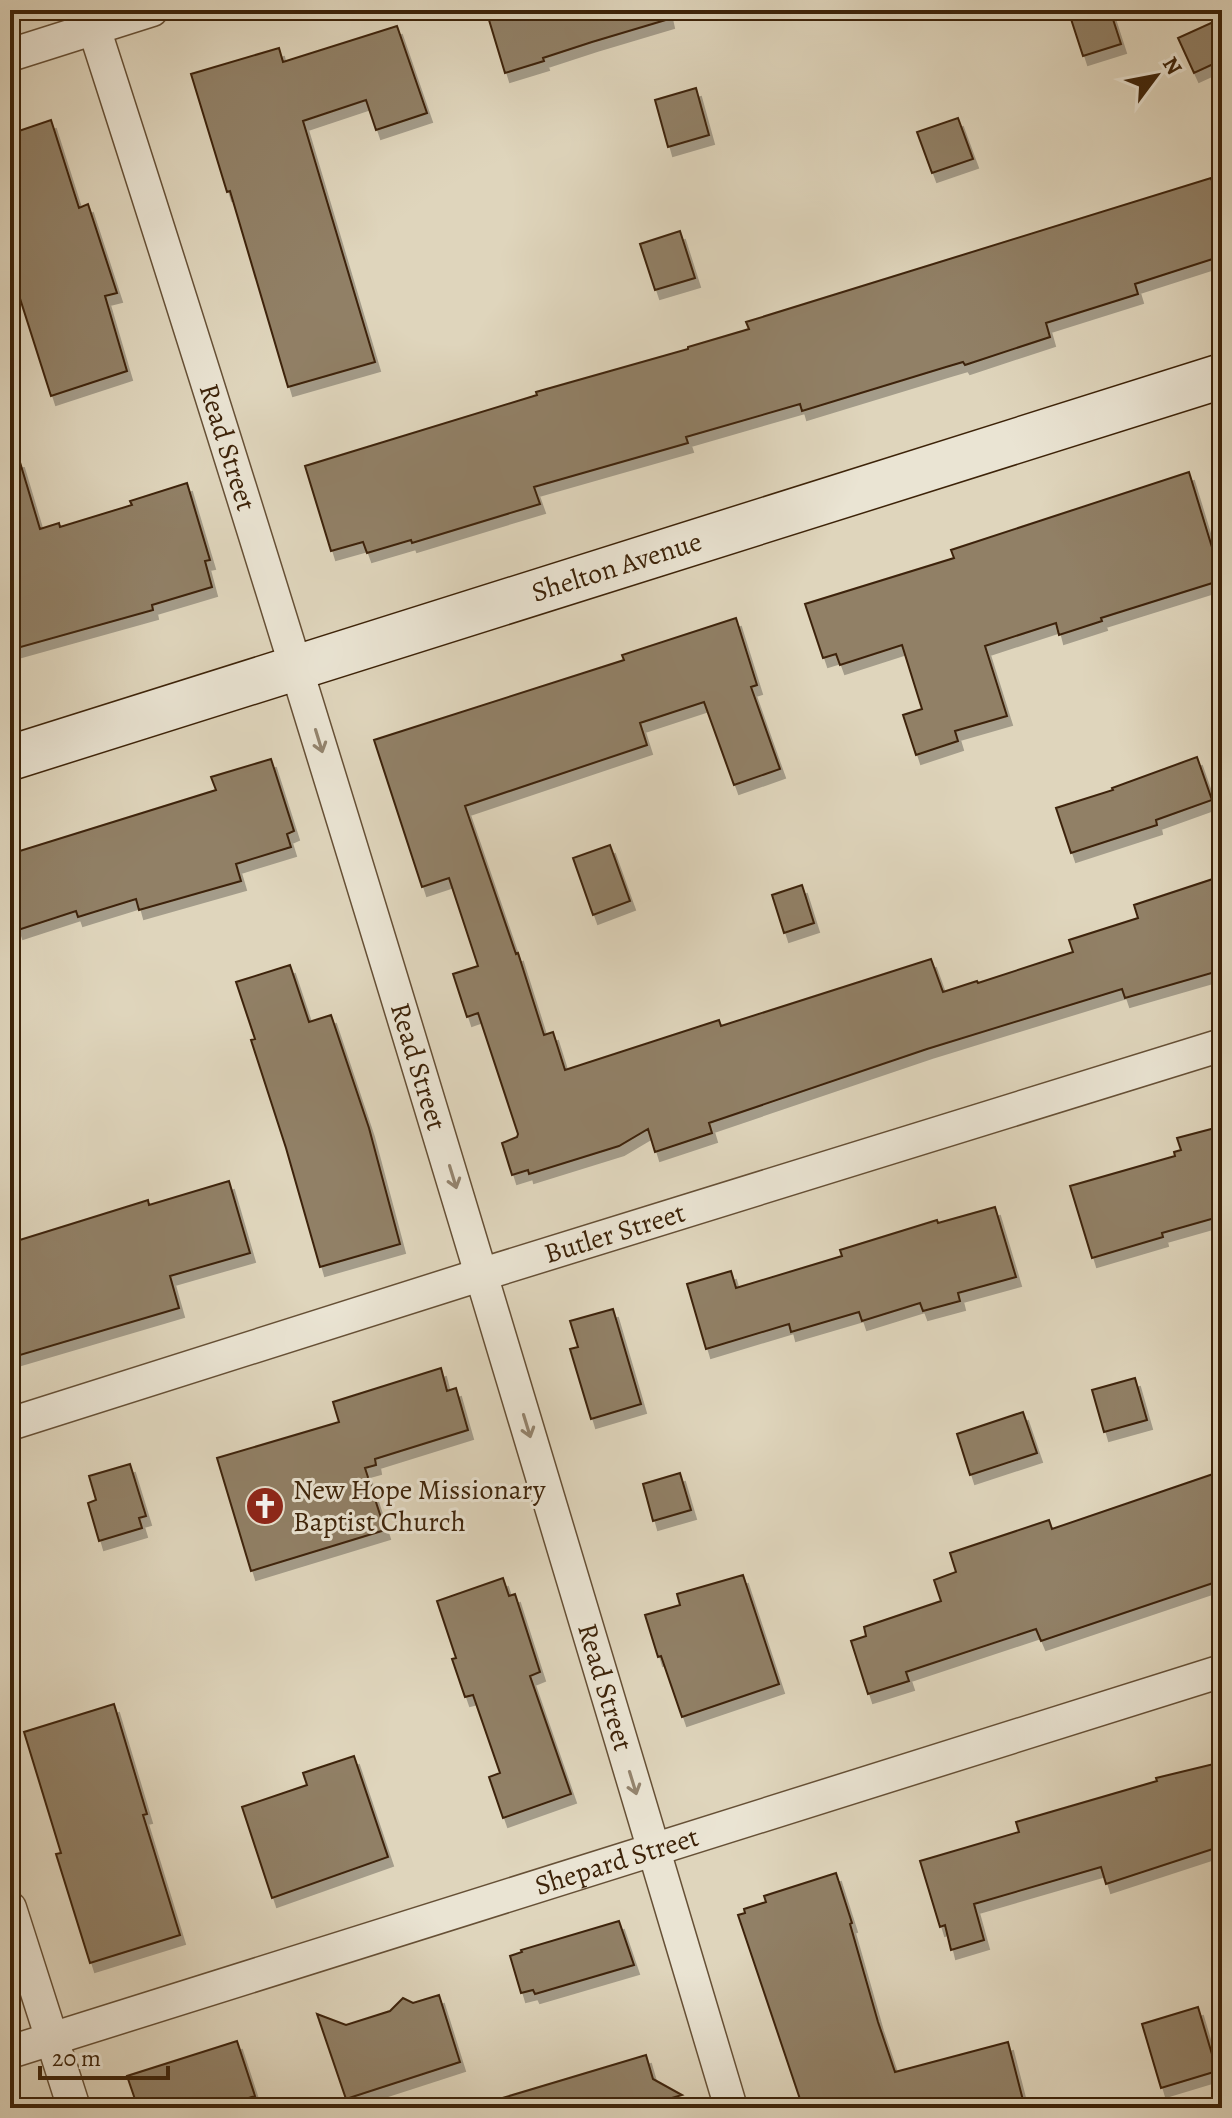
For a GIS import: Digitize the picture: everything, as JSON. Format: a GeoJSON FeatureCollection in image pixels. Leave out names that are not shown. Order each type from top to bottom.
{"type":"FeatureCollection","features":[{"type":"Feature","properties":{"kind":"street"},"geometry":{"type":"LineString","coordinates":[[10,55],[152,10]]}},
{"type":"Feature","properties":{"kind":"street","name":"Read Street"},"geometry":{"type":"LineString","coordinates":[[94,28],[296,666],[483,1274],[731,2108]]}},
{"type":"Feature","properties":{"kind":"street","name":"Shelton Avenue"},"geometry":{"type":"LineString","coordinates":[[10,758],[1222,376]]}},
{"type":"Feature","properties":{"kind":"street","name":"Butler Street"},"geometry":{"type":"LineString","coordinates":[[10,1424],[1222,1045]]}},
{"type":"Feature","properties":{"kind":"street","name":"Shepard Street"},"geometry":{"type":"LineString","coordinates":[[10,2052],[1222,1671]]}},
{"type":"Feature","properties":{"kind":"street"},"geometry":{"type":"LineString","coordinates":[[10,1908],[74,2108]]}},
{"type":"Feature","properties":{"kind":"building"},"geometry":{"type":"Polygon","coordinates":[[[486,10],[667,10],[669,19],[505,73],[486,10]]]}},
{"type":"Feature","properties":{"kind":"building"},"geometry":{"type":"Polygon","coordinates":[[[1099,10],[1110,10],[1121,44],[1083,56],[1071,19],[1099,10]]]}},
{"type":"Feature","properties":{"kind":"building"},"geometry":{"type":"Polygon","coordinates":[[[1222,18],[1222,60],[1194,73],[1178,38],[1222,18]]]}},
{"type":"Feature","properties":{"kind":"building"},"geometry":{"type":"Polygon","coordinates":[[[397,26],[427,113],[376,130],[366,100],[303,121],[375,362],[288,387],[230,191],[227,192],[191,74],[279,48],[283,62],[397,26]]]}},
{"type":"Feature","properties":{"kind":"building"},"geometry":{"type":"Polygon","coordinates":[[[696,88],[709,135],[668,147],[655,100],[696,88]]]}},
{"type":"Feature","properties":{"kind":"building"},"geometry":{"type":"Polygon","coordinates":[[[958,118],[973,159],[932,173],[917,132],[958,118]]]}},
{"type":"Feature","properties":{"kind":"building"},"geometry":{"type":"Polygon","coordinates":[[[51,120],[79,208],[88,204],[117,293],[105,296],[127,371],[51,396],[10,267],[10,134],[51,120]]]}},
{"type":"Feature","properties":{"kind":"building"},"geometry":{"type":"Polygon","coordinates":[[[1211,178],[1222,212],[1222,256],[1135,284],[1138,294],[1046,323],[1050,337],[965,365],[963,362],[802,411],[800,404],[686,437],[688,443],[534,487],[540,504],[412,543],[411,540],[367,553],[363,542],[331,551],[305,466],[537,395],[536,392],[688,349],[749,329],[746,322],[1211,178]]]}},
{"type":"Feature","properties":{"kind":"building"},"geometry":{"type":"Polygon","coordinates":[[[680,231],[695,278],[655,290],[640,244],[680,231]]]}},
{"type":"Feature","properties":{"kind":"building"},"geometry":{"type":"Polygon","coordinates":[[[19,459],[40,529],[59,523],[60,527],[132,505],[130,501],[187,483],[210,560],[205,561],[212,587],[152,605],[153,610],[10,650],[10,460],[19,459]]]}},
{"type":"Feature","properties":{"kind":"building"},"geometry":{"type":"Polygon","coordinates":[[[1189,472],[1222,580],[1101,618],[1102,621],[1059,635],[1056,623],[985,646],[1007,716],[955,731],[958,741],[916,755],[903,715],[922,709],[902,645],[840,665],[836,654],[823,658],[805,604],[954,558],[951,550],[1189,472]]]}},
{"type":"Feature","properties":{"kind":"building"},"geometry":{"type":"Polygon","coordinates":[[[736,618],[757,685],[751,687],[780,769],[734,785],[704,702],[640,723],[647,745],[465,806],[544,1035],[553,1032],[565,1070],[719,1020],[721,1026],[931,959],[943,992],[978,983],[1073,952],[1069,940],[1138,918],[1134,905],[1222,876],[1222,970],[1125,998],[1122,989],[927,1049],[709,1123],[712,1133],[655,1152],[648,1129],[619,1146],[529,1174],[528,1170],[512,1175],[502,1143],[518,1134],[478,1013],[467,1017],[453,974],[478,966],[449,878],[422,887],[374,740],[624,660],[622,655],[736,618]]]}},
{"type":"Feature","properties":{"kind":"building"},"geometry":{"type":"Polygon","coordinates":[[[1197,757],[1212,800],[1156,820],[1157,825],[1071,853],[1056,808],[1113,790],[1197,757]]]}},
{"type":"Feature","properties":{"kind":"building"},"geometry":{"type":"Polygon","coordinates":[[[271,759],[294,831],[287,834],[291,847],[236,864],[241,881],[139,910],[136,899],[78,917],[76,911],[18,930],[10,904],[10,854],[216,790],[211,777],[271,759]]]}},
{"type":"Feature","properties":{"kind":"building"},"geometry":{"type":"Polygon","coordinates":[[[610,845],[630,901],[593,915],[573,858],[610,845]]]}},
{"type":"Feature","properties":{"kind":"building"},"geometry":{"type":"Polygon","coordinates":[[[802,885],[814,923],[784,933],[772,895],[802,885]]]}},
{"type":"Feature","properties":{"kind":"building"},"geometry":{"type":"Polygon","coordinates":[[[290,965],[309,1022],[331,1015],[369,1128],[400,1244],[320,1267],[236,982],[290,965]]]}},
{"type":"Feature","properties":{"kind":"building"},"geometry":{"type":"Polygon","coordinates":[[[1215,1128],[1222,1153],[1222,1216],[1092,1258],[1070,1186],[1175,1156],[1174,1152],[1181,1150],[1177,1138],[1215,1128]]]}},
{"type":"Feature","properties":{"kind":"building"},"geometry":{"type":"Polygon","coordinates":[[[229,1181],[250,1253],[170,1276],[179,1308],[10,1358],[10,1243],[148,1200],[149,1205],[229,1181]]]}},
{"type":"Feature","properties":{"kind":"building"},"geometry":{"type":"Polygon","coordinates":[[[995,1207],[1016,1277],[958,1293],[960,1301],[923,1311],[920,1303],[862,1321],[859,1312],[791,1332],[789,1324],[706,1349],[687,1284],[731,1271],[736,1288],[842,1256],[840,1250],[937,1220],[938,1223],[995,1207]]]}},
{"type":"Feature","properties":{"kind":"building"},"geometry":{"type":"Polygon","coordinates":[[[613,1309],[641,1404],[591,1419],[570,1349],[578,1347],[570,1321],[613,1309]]]}},
{"type":"Feature","properties":{"kind":"building"},"geometry":{"type":"Polygon","coordinates":[[[441,1368],[447,1391],[456,1388],[468,1430],[375,1459],[376,1465],[365,1468],[385,1530],[251,1571],[217,1458],[339,1422],[333,1402],[441,1368]]]}},
{"type":"Feature","properties":{"kind":"building"},"geometry":{"type":"Polygon","coordinates":[[[1135,1378],[1147,1420],[1104,1432],[1092,1390],[1135,1378]]]}},
{"type":"Feature","properties":{"kind":"building"},"geometry":{"type":"Polygon","coordinates":[[[1023,1412],[1037,1453],[970,1475],[957,1434],[1023,1412]]]}},
{"type":"Feature","properties":{"kind":"building"},"geometry":{"type":"Polygon","coordinates":[[[130,1464],[146,1516],[139,1518],[142,1528],[99,1541],[88,1503],[96,1500],[89,1476],[130,1464]]]}},
{"type":"Feature","properties":{"kind":"building"},"geometry":{"type":"Polygon","coordinates":[[[1222,1471],[1222,1580],[1041,1641],[1036,1629],[906,1672],[909,1681],[868,1694],[851,1641],[866,1636],[864,1627],[941,1601],[934,1580],[956,1572],[950,1553],[1049,1520],[1052,1529],[1222,1471]]]}},
{"type":"Feature","properties":{"kind":"building"},"geometry":{"type":"Polygon","coordinates":[[[680,1473],[691,1510],[653,1521],[643,1484],[680,1473]]]}},
{"type":"Feature","properties":{"kind":"building"},"geometry":{"type":"Polygon","coordinates":[[[743,1575],[779,1684],[682,1717],[645,1615],[680,1605],[677,1594],[743,1575]]]}},
{"type":"Feature","properties":{"kind":"building"},"geometry":{"type":"Polygon","coordinates":[[[503,1578],[509,1596],[515,1594],[540,1672],[530,1676],[571,1794],[503,1818],[489,1777],[500,1773],[473,1695],[465,1697],[437,1601],[503,1578]]]}},
{"type":"Feature","properties":{"kind":"building"},"geometry":{"type":"Polygon","coordinates":[[[114,1704],[147,1814],[143,1815],[180,1935],[90,1963],[56,1854],[61,1853],[24,1732],[114,1704]]]}},
{"type":"Feature","properties":{"kind":"building"},"geometry":{"type":"Polygon","coordinates":[[[354,1756],[388,1857],[272,1898],[242,1807],[307,1785],[303,1773],[354,1756]]]}},
{"type":"Feature","properties":{"kind":"building"},"geometry":{"type":"Polygon","coordinates":[[[1222,1762],[1222,1846],[1106,1884],[1101,1867],[974,1904],[984,1940],[951,1950],[945,1925],[940,1927],[920,1861],[1019,1832],[1016,1822],[1157,1781],[1156,1778],[1222,1762]]]}},
{"type":"Feature","properties":{"kind":"building"},"geometry":{"type":"Polygon","coordinates":[[[836,1873],[895,2072],[1008,2042],[1025,2108],[803,2108],[738,1915],[745,1913],[744,1909],[766,1902],[764,1896],[836,1873]]]}},
{"type":"Feature","properties":{"kind":"building"},"geometry":{"type":"Polygon","coordinates":[[[619,1921],[634,1965],[535,1994],[533,1990],[521,1993],[510,1956],[619,1921]]]}},
{"type":"Feature","properties":{"kind":"building"},"geometry":{"type":"Polygon","coordinates":[[[439,1995],[460,2062],[346,2099],[317,2014],[346,2025],[390,2011],[403,1998],[413,2003],[439,1995]]]}},
{"type":"Feature","properties":{"kind":"building"},"geometry":{"type":"Polygon","coordinates":[[[1198,2007],[1217,2071],[1161,2088],[1142,2024],[1198,2007]]]}},
{"type":"Feature","properties":{"kind":"building"},"geometry":{"type":"Polygon","coordinates":[[[237,2041],[255,2096],[217,2108],[138,2108],[127,2076],[237,2041]]]}},
{"type":"Feature","properties":{"kind":"building"},"geometry":{"type":"Polygon","coordinates":[[[646,2055],[653,2079],[682,2095],[638,2108],[500,2108],[499,2099],[646,2055]]]}},
{"type":"Feature","properties":{"kind":"place","name":"New Hope Missionary Baptist Church"},"geometry":{"type":"Point","coordinates":[265,1506]}}]}
